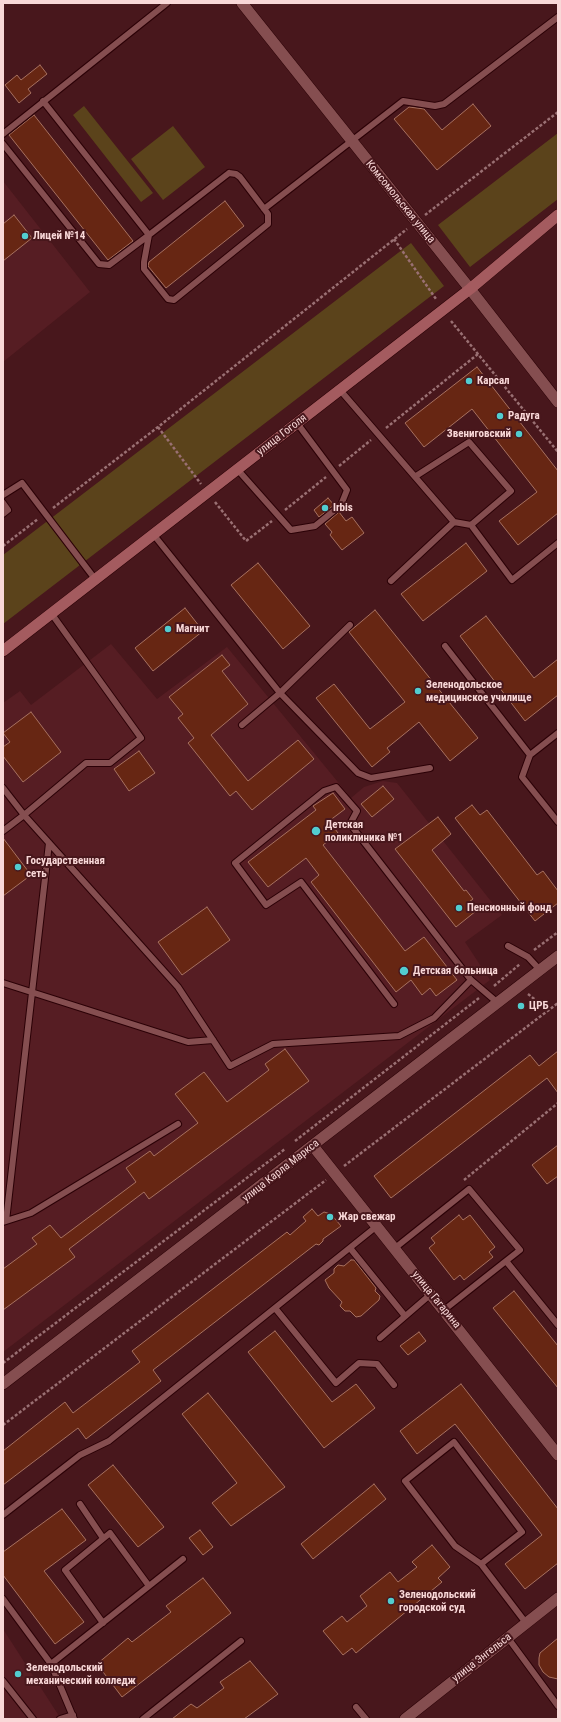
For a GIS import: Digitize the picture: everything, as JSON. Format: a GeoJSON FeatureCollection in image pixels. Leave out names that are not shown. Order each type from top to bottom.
{"type":"FeatureCollection","features":[{"type":"Feature","properties":{"kind":"main road","name":"улица Гоголя"},"geometry":{"type":"LineString","coordinates":[[3,650],[470,289],[558,215]]}},
{"type":"Feature","properties":{"kind":"street","name":"Комсомольская улица"},"geometry":{"type":"LineString","coordinates":[[242,3],[558,402]]}},
{"type":"Feature","properties":{"kind":"street","name":"улица Карла Маркса"},"geometry":{"type":"LineString","coordinates":[[3,1384],[520,987],[558,956]]}},
{"type":"Feature","properties":{"kind":"street","name":"улица Гагарина"},"geometry":{"type":"LineString","coordinates":[[313,1146],[558,1455]]}},
{"type":"Feature","properties":{"kind":"street","name":"улица Энгельса"},"geometry":{"type":"LineString","coordinates":[[406,1719],[558,1598]]}},
{"type":"Feature","properties":{"kind":"lane"},"geometry":{"type":"LineString","coordinates":[[3,134],[166,3]]}},
{"type":"Feature","properties":{"kind":"lane"},"geometry":{"type":"LineString","coordinates":[[264,209],[403,101],[435,106],[444,104],[558,17]]}},
{"type":"Feature","properties":{"kind":"lane"},"geometry":{"type":"LineString","coordinates":[[3,144],[96,263],[102,266],[109,265],[149,235],[229,173],[236,174],[240,177],[264,209],[269,219],[267,226],[174,300],[166,298],[144,269],[149,235],[43,101]]}},
{"type":"Feature","properties":{"kind":"lane"},"geometry":{"type":"LineString","coordinates":[[340,390],[380,434],[454,522],[471,525],[512,580],[558,543]]}},
{"type":"Feature","properties":{"kind":"lane"},"geometry":{"type":"LineString","coordinates":[[237,469],[291,530],[315,526],[342,505],[347,490],[297,423]]}},
{"type":"Feature","properties":{"kind":"lane"},"geometry":{"type":"LineString","coordinates":[[416,476],[469,442],[511,491],[471,525]]}},
{"type":"Feature","properties":{"kind":"lane"},"geometry":{"type":"LineString","coordinates":[[3,495],[22,483],[95,579]]}},
{"type":"Feature","properties":{"kind":"lane"},"geometry":{"type":"LineString","coordinates":[[3,504],[8,510],[3,514]]}},
{"type":"Feature","properties":{"kind":"lane"},"geometry":{"type":"LineString","coordinates":[[391,581],[454,522]]}},
{"type":"Feature","properties":{"kind":"lane"},"geometry":{"type":"LineString","coordinates":[[153,534],[280,693],[358,773],[371,778],[430,768]]}},
{"type":"Feature","properties":{"kind":"lane"},"geometry":{"type":"LineString","coordinates":[[3,831],[86,763],[110,763],[142,738],[51,613]]}},
{"type":"Feature","properties":{"kind":"lane"},"geometry":{"type":"LineString","coordinates":[[242,726],[280,693],[350,625]]}},
{"type":"Feature","properties":{"kind":"lane"},"geometry":{"type":"LineString","coordinates":[[445,646],[530,755]]}},
{"type":"Feature","properties":{"kind":"lane"},"geometry":{"type":"LineString","coordinates":[[558,733],[530,755],[522,777],[558,822]]}},
{"type":"Feature","properties":{"kind":"lane"},"geometry":{"type":"LineString","coordinates":[[394,1004],[301,882],[266,905],[235,863],[324,791],[336,787],[356,811],[350,824],[471,980],[498,1003]]}},
{"type":"Feature","properties":{"kind":"lane"},"geometry":{"type":"LineString","coordinates":[[3,788],[24,815],[178,987],[230,1066],[273,1044],[399,1036],[434,1018],[471,980]]}},
{"type":"Feature","properties":{"kind":"lane"},"geometry":{"type":"LineString","coordinates":[[49,843],[4,1221],[31,1213],[178,1124]]}},
{"type":"Feature","properties":{"kind":"lane"},"geometry":{"type":"LineString","coordinates":[[508,946],[528,957],[540,970]]}},
{"type":"Feature","properties":{"kind":"lane"},"geometry":{"type":"LineString","coordinates":[[3,984],[188,1042],[213,1040]]}},
{"type":"Feature","properties":{"kind":"lane"},"geometry":{"type":"LineString","coordinates":[[395,1248],[469,1189],[520,1250],[444,1310]]}},
{"type":"Feature","properties":{"kind":"lane"},"geometry":{"type":"LineString","coordinates":[[3,1515],[80,1455],[109,1441],[377,1226]]}},
{"type":"Feature","properties":{"kind":"lane"},"geometry":{"type":"LineString","coordinates":[[350,1248],[405,1316]]}},
{"type":"Feature","properties":{"kind":"lane"},"geometry":{"type":"LineString","coordinates":[[506,1261],[558,1325]]}},
{"type":"Feature","properties":{"kind":"lane"},"geometry":{"type":"LineString","coordinates":[[380,1338],[431,1294]]}},
{"type":"Feature","properties":{"kind":"lane"},"geometry":{"type":"LineString","coordinates":[[275,1308],[336,1383],[360,1363],[377,1364],[394,1385]]}},
{"type":"Feature","properties":{"kind":"lane"},"geometry":{"type":"LineString","coordinates":[[481,1564],[522,1532],[454,1442],[405,1481],[455,1546],[481,1564],[526,1623]]}},
{"type":"Feature","properties":{"kind":"lane"},"geometry":{"type":"LineString","coordinates":[[80,1504],[103,1538]]}},
{"type":"Feature","properties":{"kind":"lane"},"geometry":{"type":"LineString","coordinates":[[103,1623],[65,1570],[103,1538],[110,1533],[150,1586]]}},
{"type":"Feature","properties":{"kind":"lane"},"geometry":{"type":"LineString","coordinates":[[51,1664],[184,1559]]}},
{"type":"Feature","properties":{"kind":"lane"},"geometry":{"type":"LineString","coordinates":[[3,1599],[51,1664],[73,1717],[60,1719]]}},
{"type":"Feature","properties":{"kind":"lane"},"geometry":{"type":"LineString","coordinates":[[508,1638],[558,1706]]}},
{"type":"Feature","properties":{"kind":"lane"},"geometry":{"type":"LineString","coordinates":[[143,1719],[241,1641]]}},
{"type":"Feature","properties":{"kind":"lane"},"geometry":{"type":"LineString","coordinates":[[3,1681],[33,1719]]}},
{"type":"Feature","properties":{"kind":"lane"},"geometry":{"type":"LineString","coordinates":[[356,1707],[366,1719]]}},
{"type":"Feature","properties":{"kind":"path"},"geometry":{"type":"LineString","coordinates":[[3,546],[158,427],[394,239],[558,112]]}},
{"type":"Feature","properties":{"kind":"path"},"geometry":{"type":"LineString","coordinates":[[394,239],[444,309]]}},
{"type":"Feature","properties":{"kind":"path"},"geometry":{"type":"LineString","coordinates":[[451,320],[558,452]]}},
{"type":"Feature","properties":{"kind":"path"},"geometry":{"type":"LineString","coordinates":[[246,541],[478,354]]}},
{"type":"Feature","properties":{"kind":"path"},"geometry":{"type":"LineString","coordinates":[[294,1142],[486,993],[528,957],[532,951],[558,932]]}},
{"type":"Feature","properties":{"kind":"path"},"geometry":{"type":"LineString","coordinates":[[520,987],[548,1010]]}},
{"type":"Feature","properties":{"kind":"path"},"geometry":{"type":"LineString","coordinates":[[3,1425],[558,1003]]}},
{"type":"Feature","properties":{"kind":"path"},"geometry":{"type":"LineString","coordinates":[[461,1182],[558,1103]]}},
{"type":"Feature","properties":{"kind":"path"},"geometry":{"type":"LineString","coordinates":[[3,1363],[287,1147]]}},
{"type":"Feature","properties":{"kind":"shaded area"},"geometry":{"type":"Polygon","coordinates":[[[84,106],[153,193],[141,202],[73,115],[84,106]]]}},
{"type":"Feature","properties":{"kind":"shaded area"},"geometry":{"type":"Polygon","coordinates":[[[173,126],[205,167],[163,200],[131,159],[173,126]]]}},
{"type":"Feature","properties":{"kind":"shaded area"},"geometry":{"type":"Polygon","coordinates":[[[558,133],[558,199],[470,267],[438,225],[558,133]]]}},
{"type":"Feature","properties":{"kind":"shaded area","name":"Лицей №14"},"geometry":{"type":"Polygon","coordinates":[[[3,181],[90,292],[3,362],[3,181]]]}},
{"type":"Feature","properties":{"kind":"shaded area"},"geometry":{"type":"Polygon","coordinates":[[[411,243],[444,286],[3,624],[3,555],[411,243]]]}},
{"type":"Feature","properties":{"kind":"shaded area"},"geometry":{"type":"Polygon","coordinates":[[[111,644],[157,699],[227,647],[351,798],[364,787],[383,781],[397,783],[502,915],[465,942],[490,980],[3,1352],[3,703],[20,691],[31,705],[111,644]]]}},
{"type":"Feature","properties":{"kind":"shaded area","name":"Зеленодольский механический колледж"},"geometry":{"type":"Polygon","coordinates":[[[3,1629],[61,1719],[3,1719],[3,1629]]]}},
{"type":"Feature","properties":{"kind":"building"},"geometry":{"type":"Polygon","coordinates":[[[40,65],[47,74],[28,89],[31,93],[19,103],[5,85],[17,75],[21,80],[40,65]]]}},
{"type":"Feature","properties":{"kind":"building"},"geometry":{"type":"Polygon","coordinates":[[[473,104],[491,126],[437,170],[394,119],[409,107],[424,109],[442,130],[473,104]]]}},
{"type":"Feature","properties":{"kind":"building"},"geometry":{"type":"Polygon","coordinates":[[[34,115],[133,241],[108,260],[9,135],[34,115]]]}},
{"type":"Feature","properties":{"kind":"building"},"geometry":{"type":"Polygon","coordinates":[[[225,201],[244,226],[166,288],[148,266],[149,262],[225,201]]]}},
{"type":"Feature","properties":{"kind":"building"},"geometry":{"type":"Polygon","coordinates":[[[14,215],[32,238],[3,261],[3,224],[14,215]]]}},
{"type":"Feature","properties":{"kind":"building"},"geometry":{"type":"Polygon","coordinates":[[[477,367],[558,471],[558,513],[518,545],[499,521],[537,492],[472,409],[424,447],[405,423],[477,367]]]}},
{"type":"Feature","properties":{"kind":"building"},"geometry":{"type":"Polygon","coordinates":[[[328,498],[334,505],[319,517],[314,510],[328,498]]]}},
{"type":"Feature","properties":{"kind":"building"},"geometry":{"type":"Polygon","coordinates":[[[339,512],[346,521],[352,517],[364,533],[342,550],[330,535],[332,532],[325,524],[339,512]]]}},
{"type":"Feature","properties":{"kind":"building"},"geometry":{"type":"Polygon","coordinates":[[[466,543],[487,571],[423,621],[401,594],[466,543]]]}},
{"type":"Feature","properties":{"kind":"building"},"geometry":{"type":"Polygon","coordinates":[[[258,563],[310,626],[283,649],[231,585],[258,563]]]}},
{"type":"Feature","properties":{"kind":"building"},"geometry":{"type":"Polygon","coordinates":[[[185,608],[203,631],[153,671],[135,648],[185,608]]]}},
{"type":"Feature","properties":{"kind":"building","name":"Зеленодольское медицинское училище"},"geometry":{"type":"Polygon","coordinates":[[[375,610],[478,738],[450,761],[419,722],[387,748],[390,752],[372,767],[316,698],[334,684],[370,729],[405,702],[349,632],[375,610]]]}},
{"type":"Feature","properties":{"kind":"building"},"geometry":{"type":"Polygon","coordinates":[[[486,616],[534,678],[558,659],[558,695],[525,721],[460,636],[486,616]]]}},
{"type":"Feature","properties":{"kind":"building"},"geometry":{"type":"Polygon","coordinates":[[[222,655],[230,665],[222,671],[248,704],[211,735],[248,781],[298,740],[314,759],[252,810],[236,791],[230,796],[188,743],[194,738],[178,718],[183,714],[169,697],[222,655]]]}},
{"type":"Feature","properties":{"kind":"building"},"geometry":{"type":"Polygon","coordinates":[[[31,712],[61,752],[23,782],[3,756],[3,747],[10,742],[3,733],[31,712]]]}},
{"type":"Feature","properties":{"kind":"building"},"geometry":{"type":"Polygon","coordinates":[[[139,751],[155,773],[129,791],[114,769],[139,751]]]}},
{"type":"Feature","properties":{"kind":"building"},"geometry":{"type":"Polygon","coordinates":[[[383,786],[394,799],[372,817],[361,804],[383,786]]]}},
{"type":"Feature","properties":{"kind":"building"},"geometry":{"type":"Polygon","coordinates":[[[333,793],[345,809],[329,821],[338,833],[323,845],[405,951],[424,937],[457,980],[436,996],[430,988],[422,995],[411,980],[396,992],[311,882],[319,875],[306,858],[268,887],[248,862],[316,810],[313,806],[333,793]]]}},
{"type":"Feature","properties":{"kind":"building"},"geometry":{"type":"Polygon","coordinates":[[[472,805],[480,815],[487,810],[537,875],[543,871],[558,891],[558,903],[535,921],[455,818],[472,805]]]}},
{"type":"Feature","properties":{"kind":"building"},"geometry":{"type":"Polygon","coordinates":[[[438,817],[451,834],[432,850],[464,891],[466,890],[473,899],[469,902],[476,911],[456,927],[395,849],[438,817]]]}},
{"type":"Feature","properties":{"kind":"building"},"geometry":{"type":"Polygon","coordinates":[[[3,838],[31,875],[3,896],[3,838]]]}},
{"type":"Feature","properties":{"kind":"building"},"geometry":{"type":"Polygon","coordinates":[[[207,907],[230,940],[182,975],[158,942],[207,907]]]}},
{"type":"Feature","properties":{"kind":"building"},"geometry":{"type":"Polygon","coordinates":[[[285,1049],[309,1081],[149,1199],[144,1192],[69,1249],[75,1257],[3,1310],[3,1269],[37,1244],[32,1238],[50,1225],[61,1238],[136,1182],[126,1168],[150,1151],[154,1156],[198,1123],[175,1094],[204,1072],[227,1102],[269,1070],[265,1064],[285,1049]]]}},
{"type":"Feature","properties":{"kind":"building"},"geometry":{"type":"Polygon","coordinates":[[[558,1051],[558,1093],[547,1078],[391,1198],[374,1176],[530,1055],[539,1066],[558,1051]]]}},
{"type":"Feature","properties":{"kind":"building"},"geometry":{"type":"Polygon","coordinates":[[[558,1145],[558,1176],[547,1184],[532,1165],[558,1145]]]}},
{"type":"Feature","properties":{"kind":"building"},"geometry":{"type":"Polygon","coordinates":[[[312,1209],[318,1216],[324,1212],[331,1214],[341,1226],[323,1239],[319,1245],[316,1244],[153,1370],[161,1381],[86,1439],[78,1428],[3,1485],[3,1451],[65,1402],[73,1413],[140,1362],[132,1351],[287,1232],[290,1235],[306,1221],[303,1217],[312,1209]]]}},
{"type":"Feature","properties":{"kind":"building"},"geometry":{"type":"Polygon","coordinates":[[[459,1215],[463,1220],[470,1215],[495,1247],[489,1252],[493,1257],[464,1280],[460,1275],[454,1280],[429,1248],[435,1243],[431,1238],[459,1215]]]}},
{"type":"Feature","properties":{"kind":"building"},"geometry":{"type":"Polygon","coordinates":[[[351,1260],[354,1260],[376,1288],[375,1291],[380,1296],[379,1300],[361,1316],[356,1317],[350,1311],[345,1311],[340,1306],[342,1302],[329,1288],[325,1280],[334,1273],[334,1269],[338,1265],[344,1266],[351,1260]]]}},
{"type":"Feature","properties":{"kind":"building"},"geometry":{"type":"Polygon","coordinates":[[[514,1291],[558,1346],[558,1388],[493,1308],[514,1291]]]}},
{"type":"Feature","properties":{"kind":"building"},"geometry":{"type":"Polygon","coordinates":[[[275,1331],[332,1402],[356,1384],[375,1408],[324,1448],[248,1352],[275,1331]]]}},
{"type":"Feature","properties":{"kind":"building"},"geometry":{"type":"Polygon","coordinates":[[[419,1332],[426,1341],[408,1355],[400,1346],[419,1332]]]}},
{"type":"Feature","properties":{"kind":"building"},"geometry":{"type":"Polygon","coordinates":[[[461,1384],[558,1509],[558,1563],[525,1589],[505,1564],[542,1535],[455,1424],[417,1454],[400,1431],[461,1384]]]}},
{"type":"Feature","properties":{"kind":"building"},"geometry":{"type":"Polygon","coordinates":[[[208,1393],[285,1487],[231,1526],[212,1503],[237,1483],[182,1414],[208,1393]]]}},
{"type":"Feature","properties":{"kind":"building"},"geometry":{"type":"Polygon","coordinates":[[[113,1465],[164,1527],[138,1547],[88,1485],[113,1465]]]}},
{"type":"Feature","properties":{"kind":"building"},"geometry":{"type":"Polygon","coordinates":[[[374,1484],[386,1499],[313,1559],[301,1544],[374,1484]]]}},
{"type":"Feature","properties":{"kind":"building"},"geometry":{"type":"Polygon","coordinates":[[[62,1509],[86,1540],[44,1571],[84,1622],[55,1644],[3,1575],[3,1552],[62,1509]]]}},
{"type":"Feature","properties":{"kind":"building"},"geometry":{"type":"Polygon","coordinates":[[[200,1530],[213,1547],[203,1555],[189,1538],[200,1530]]]}},
{"type":"Feature","properties":{"kind":"building","name":"Зеленодольский городской суд"},"geometry":{"type":"Polygon","coordinates":[[[432,1545],[450,1567],[438,1578],[442,1582],[356,1653],[352,1648],[343,1655],[323,1631],[342,1616],[347,1622],[367,1606],[360,1596],[390,1572],[398,1582],[417,1567],[412,1562],[432,1545]]]}},
{"type":"Feature","properties":{"kind":"building"},"geometry":{"type":"Polygon","coordinates":[[[203,1578],[231,1613],[122,1697],[97,1664],[128,1638],[132,1642],[171,1612],[166,1606],[203,1578]]]}},
{"type":"Feature","properties":{"kind":"building"},"geometry":{"type":"Polygon","coordinates":[[[558,1638],[558,1679],[549,1677],[543,1672],[539,1665],[539,1658],[540,1653],[558,1638]]]}},
{"type":"Feature","properties":{"kind":"building"},"geometry":{"type":"Polygon","coordinates":[[[250,1661],[278,1694],[244,1719],[172,1719],[191,1704],[197,1708],[224,1688],[220,1682],[250,1661]]]}},
{"type":"Feature","properties":{"kind":"place","name":"Лицей №14"},"geometry":{"type":"Point","coordinates":[25,236]}},
{"type":"Feature","properties":{"kind":"place","name":"Карсал"},"geometry":{"type":"Point","coordinates":[469,381]}},
{"type":"Feature","properties":{"kind":"place","name":"Радуга"},"geometry":{"type":"Point","coordinates":[500,416]}},
{"type":"Feature","properties":{"kind":"place","name":"Звениговский"},"geometry":{"type":"Point","coordinates":[519,434]}},
{"type":"Feature","properties":{"kind":"place","name":"Irbis"},"geometry":{"type":"Point","coordinates":[325,508]}},
{"type":"Feature","properties":{"kind":"place","name":"Магнит"},"geometry":{"type":"Point","coordinates":[168,629]}},
{"type":"Feature","properties":{"kind":"place","name":"Зеленодольское медицинское училище"},"geometry":{"type":"Point","coordinates":[418,691]}},
{"type":"Feature","properties":{"kind":"place","name":"Детская поликлиника №1"},"geometry":{"type":"Point","coordinates":[316,831]}},
{"type":"Feature","properties":{"kind":"place","name":"Государственная сеть"},"geometry":{"type":"Point","coordinates":[18,867]}},
{"type":"Feature","properties":{"kind":"place","name":"Пенсионный фонд"},"geometry":{"type":"Point","coordinates":[459,908]}},
{"type":"Feature","properties":{"kind":"place","name":"Детская больница"},"geometry":{"type":"Point","coordinates":[404,971]}},
{"type":"Feature","properties":{"kind":"place","name":"ЦРБ"},"geometry":{"type":"Point","coordinates":[521,1006]}},
{"type":"Feature","properties":{"kind":"place","name":"Жар свежар"},"geometry":{"type":"Point","coordinates":[330,1217]}},
{"type":"Feature","properties":{"kind":"place","name":"Зеленодольский городской суд"},"geometry":{"type":"Point","coordinates":[391,1601]}},
{"type":"Feature","properties":{"kind":"place","name":"Зеленодольский механический колледж"},"geometry":{"type":"Point","coordinates":[18,1674]}}]}
